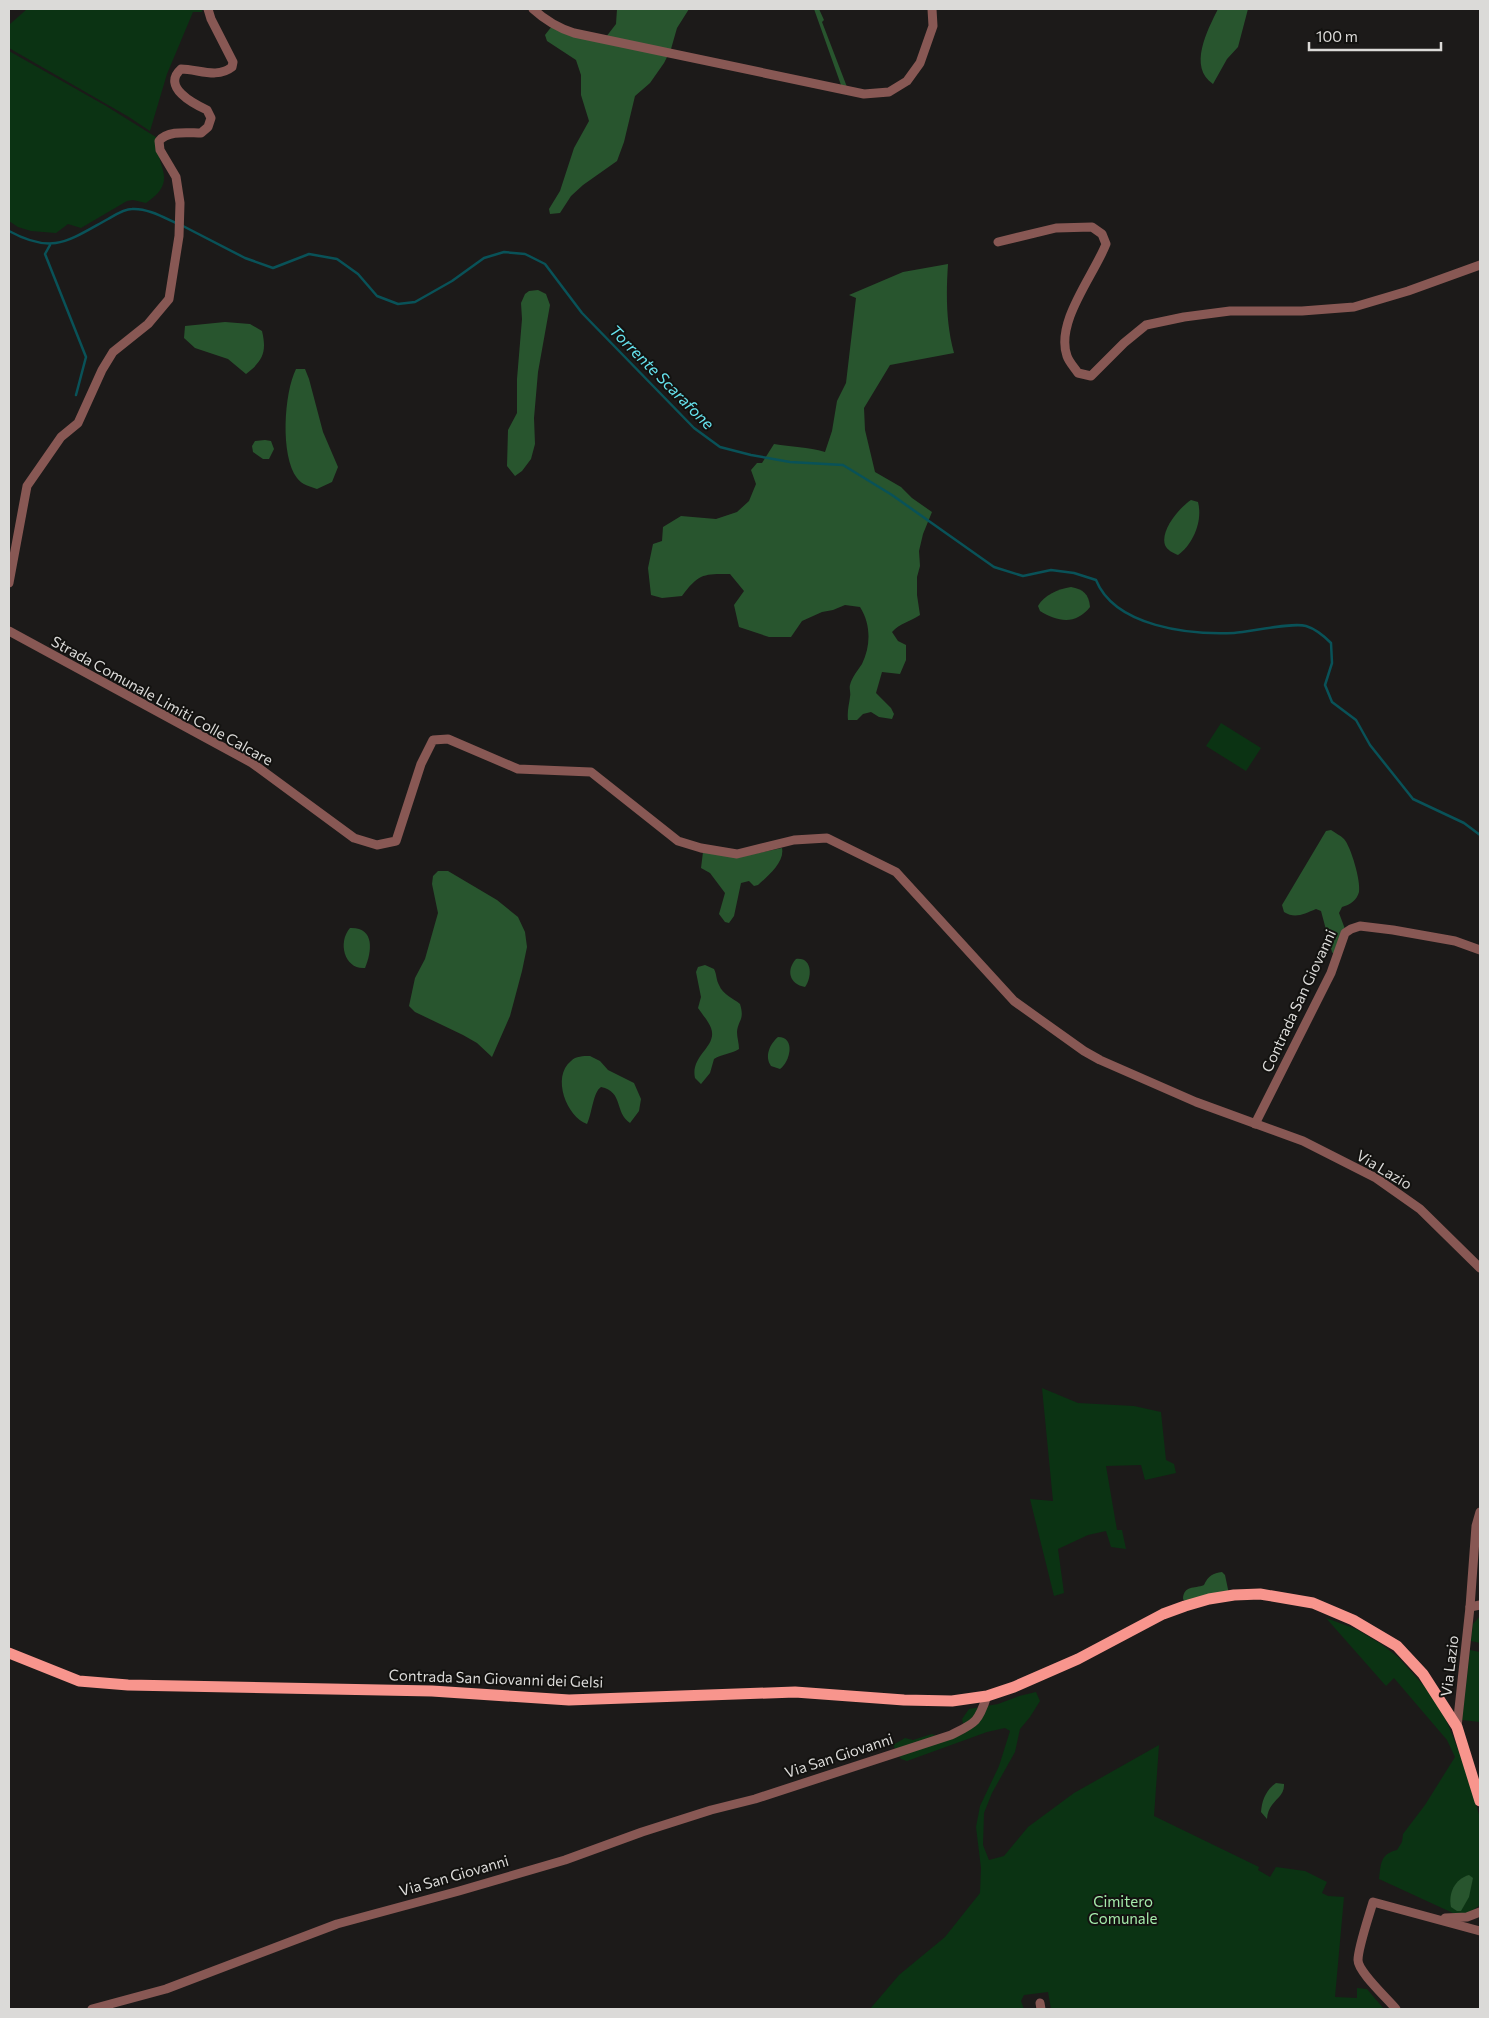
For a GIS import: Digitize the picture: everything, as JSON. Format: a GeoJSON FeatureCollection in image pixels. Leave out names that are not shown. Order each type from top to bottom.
{"type":"FeatureCollection","features":[{"type":"Feature","properties":{"kind":"main road"},"geometry":{"type":"LineString","coordinates":[[987,1696],[1058,1669],[1163,1614],[1209,1600],[1234,1595],[1260,1594],[1313,1603],[1353,1620],[1397,1646],[1423,1674],[1457,1727],[1480,1801]]}},
{"type":"Feature","properties":{"kind":"main road","name":"Contrada San Giovanni dei Gelsi"},"geometry":{"type":"LineString","coordinates":[[9,1653],[79,1681],[128,1685],[432,1691],[570,1700],[795,1692],[904,1700],[952,1700],[987,1696]]}},
{"type":"Feature","properties":{"kind":"street"},"geometry":{"type":"LineString","coordinates":[[9,583],[27,486],[62,437],[78,423],[112,352],[148,324],[169,299],[180,220],[176,177],[160,150],[159,141],[167,135],[201,133],[208,127],[211,118],[207,110],[190,103],[182,96],[176,86],[176,76],[181,70],[215,74],[223,73],[232,67],[233,62],[211,20],[208,9]]}},
{"type":"Feature","properties":{"kind":"street"},"geometry":{"type":"LineString","coordinates":[[533,9],[541,17],[562,30],[864,94],[889,92],[908,81],[920,63],[933,26],[932,9]]}},
{"type":"Feature","properties":{"kind":"street"},"geometry":{"type":"LineString","coordinates":[[998,242],[1056,228],[1092,227],[1102,234],[1106,244],[1079,297],[1066,329],[1067,356],[1078,372],[1091,376],[1124,343],[1146,325],[1184,317],[1230,311],[1302,311],[1354,307],[1480,265]]}},
{"type":"Feature","properties":{"kind":"street","name":"Strada Comunale Limiti Colle Calcare"},"geometry":{"type":"LineString","coordinates":[[9,631],[252,763],[354,838],[376,845],[396,841],[425,756],[433,740],[448,740],[518,769],[591,772],[678,841],[701,848],[737,854],[794,840],[827,838],[896,872],[1014,1001],[1084,1051],[1100,1060],[1196,1102],[1255,1124]]}},
{"type":"Feature","properties":{"kind":"street","name":"Contrada San Giovanni"},"geometry":{"type":"LineString","coordinates":[[1255,1124],[1331,973],[1345,933],[1360,926],[1393,930],[1455,941],[1480,950]]}},
{"type":"Feature","properties":{"kind":"street","name":"Via Lazio"},"geometry":{"type":"LineString","coordinates":[[1255,1124],[1303,1141],[1376,1178],[1420,1209],[1480,1268]]}},
{"type":"Feature","properties":{"kind":"street","name":"Via Lazio"},"geometry":{"type":"LineString","coordinates":[[1457,1727],[1470,1607],[1476,1526],[1480,1512]]}},
{"type":"Feature","properties":{"kind":"street"},"geometry":{"type":"LineString","coordinates":[[1470,1607],[1480,1605]]}},
{"type":"Feature","properties":{"kind":"street","name":"Via San Giovanni"},"geometry":{"type":"LineString","coordinates":[[92,2009],[166,1989],[337,1924],[565,1860],[693,1815],[755,1799],[951,1735],[974,1724],[981,1714],[987,1696]]}},
{"type":"Feature","properties":{"kind":"street"},"geometry":{"type":"LineString","coordinates":[[1396,2009],[1365,1976],[1358,1961],[1373,1902],[1480,1931]]}},
{"type":"Feature","properties":{"kind":"street"},"geometry":{"type":"LineString","coordinates":[[1427,1917],[1467,1917],[1480,1912]]}},
{"type":"Feature","properties":{"kind":"green space"},"geometry":{"type":"Polygon","coordinates":[[[27,9],[202,9],[202,12],[193,12],[167,74],[150,131],[9,48],[9,25],[27,9]]]}},
{"type":"Feature","properties":{"kind":"green space"},"geometry":{"type":"Polygon","coordinates":[[[617,9],[689,9],[677,28],[671,49],[664,63],[650,83],[635,96],[624,142],[617,161],[583,185],[571,196],[560,213],[550,214],[549,209],[560,191],[574,148],[589,121],[581,95],[581,75],[576,60],[547,41],[545,35],[552,26],[606,37],[616,24],[617,9]]]}},
{"type":"Feature","properties":{"kind":"green space"},"geometry":{"type":"Polygon","coordinates":[[[814,9],[819,9],[824,20],[822,22],[847,87],[841,85],[814,9]]]}},
{"type":"Feature","properties":{"kind":"green space"},"geometry":{"type":"Polygon","coordinates":[[[1218,9],[1248,9],[1238,47],[1227,59],[1213,84],[1206,77],[1201,59],[1205,38],[1218,9]]]}},
{"type":"Feature","properties":{"kind":"green space"},"geometry":{"type":"Polygon","coordinates":[[[9,51],[106,106],[159,139],[159,157],[164,179],[162,187],[157,194],[146,203],[133,200],[127,201],[81,228],[68,224],[56,233],[31,231],[18,227],[9,221],[9,51]]]}},
{"type":"Feature","properties":{"kind":"green space"},"geometry":{"type":"Polygon","coordinates":[[[948,264],[947,309],[954,353],[890,365],[864,408],[865,430],[875,472],[901,487],[912,498],[932,512],[923,534],[919,551],[920,566],[917,577],[917,595],[920,615],[892,632],[898,641],[906,645],[906,660],[900,674],[882,672],[876,693],[891,708],[894,714],[892,719],[879,717],[871,712],[863,714],[857,720],[848,720],[850,685],[865,657],[868,643],[868,628],[860,607],[845,605],[822,612],[802,621],[791,637],[769,637],[739,627],[734,605],[744,591],[730,574],[703,576],[693,583],[682,596],[662,598],[651,595],[648,568],[653,544],[662,541],[663,527],[681,516],[716,519],[737,512],[749,501],[756,484],[751,470],[757,463],[762,463],[774,444],[825,452],[832,431],[837,401],[846,383],[856,298],[849,295],[903,272],[948,264]]]}},
{"type":"Feature","properties":{"kind":"green space"},"geometry":{"type":"Polygon","coordinates":[[[538,290],[546,294],[550,305],[538,372],[534,418],[535,444],[531,459],[522,471],[515,476],[507,466],[508,430],[517,413],[517,379],[522,319],[521,303],[525,294],[529,291],[538,290]]]}},
{"type":"Feature","properties":{"kind":"green space"},"geometry":{"type":"Polygon","coordinates":[[[225,322],[250,324],[262,331],[264,350],[262,356],[246,374],[228,359],[195,348],[184,338],[185,326],[225,322]]]}},
{"type":"Feature","properties":{"kind":"green space"},"geometry":{"type":"Polygon","coordinates":[[[296,369],[305,369],[323,432],[338,467],[332,482],[317,489],[306,485],[297,478],[288,455],[286,440],[287,408],[296,369]]]}},
{"type":"Feature","properties":{"kind":"green space"},"geometry":{"type":"Polygon","coordinates":[[[255,441],[271,441],[274,449],[269,459],[263,459],[253,452],[252,446],[255,441]]]}},
{"type":"Feature","properties":{"kind":"green space"},"geometry":{"type":"Polygon","coordinates":[[[1191,500],[1198,502],[1198,524],[1188,545],[1178,555],[1166,547],[1165,533],[1177,513],[1191,500]]]}},
{"type":"Feature","properties":{"kind":"green space"},"geometry":{"type":"Polygon","coordinates":[[[1071,587],[1079,589],[1087,595],[1090,607],[1085,613],[1079,617],[1066,620],[1053,618],[1040,611],[1038,606],[1048,596],[1061,589],[1071,587]]]}},
{"type":"Feature","properties":{"kind":"green space"},"geometry":{"type":"Polygon","coordinates":[[[1221,723],[1261,748],[1246,771],[1206,746],[1221,723]]]}},
{"type":"Feature","properties":{"kind":"green space"},"geometry":{"type":"Polygon","coordinates":[[[1331,830],[1347,843],[1350,849],[1359,887],[1355,900],[1342,907],[1339,913],[1345,929],[1335,956],[1332,952],[1321,911],[1316,909],[1300,915],[1292,915],[1284,912],[1282,905],[1326,831],[1331,830]]]}},
{"type":"Feature","properties":{"kind":"green space"},"geometry":{"type":"Polygon","coordinates":[[[782,848],[781,858],[778,863],[771,873],[758,885],[754,886],[749,881],[741,883],[734,916],[729,923],[725,922],[719,914],[725,893],[710,873],[701,868],[703,852],[739,857],[782,848]]]}},
{"type":"Feature","properties":{"kind":"green space"},"geometry":{"type":"Polygon","coordinates":[[[438,871],[448,871],[497,900],[518,917],[525,932],[527,947],[522,971],[510,1016],[492,1057],[477,1043],[415,1012],[409,1006],[415,978],[425,959],[438,913],[432,884],[433,876],[438,871]]]}},
{"type":"Feature","properties":{"kind":"green space"},"geometry":{"type":"Polygon","coordinates":[[[350,928],[364,931],[370,941],[365,968],[352,965],[345,954],[344,941],[350,928]]]}},
{"type":"Feature","properties":{"kind":"green space"},"geometry":{"type":"Polygon","coordinates":[[[796,959],[806,961],[810,969],[809,979],[805,987],[792,980],[790,972],[796,959]]]}},
{"type":"Feature","properties":{"kind":"green space"},"geometry":{"type":"Polygon","coordinates":[[[705,965],[714,969],[721,988],[740,1004],[742,1017],[737,1032],[739,1049],[714,1059],[710,1073],[701,1084],[695,1078],[696,1063],[711,1041],[712,1035],[710,1026],[698,1008],[701,997],[696,972],[698,967],[705,965]]]}},
{"type":"Feature","properties":{"kind":"green space"},"geometry":{"type":"Polygon","coordinates":[[[778,1037],[784,1038],[789,1045],[789,1056],[784,1066],[780,1069],[771,1066],[768,1058],[770,1047],[778,1037]]]}},
{"type":"Feature","properties":{"kind":"green space"},"geometry":{"type":"Polygon","coordinates":[[[590,1056],[600,1061],[608,1070],[634,1083],[641,1099],[639,1111],[630,1123],[622,1113],[613,1093],[601,1087],[594,1098],[587,1124],[573,1113],[568,1105],[562,1086],[565,1068],[575,1058],[590,1056]]]}},
{"type":"Feature","properties":{"kind":"green space"},"geometry":{"type":"Polygon","coordinates":[[[1042,1388],[1078,1403],[1134,1406],[1161,1412],[1166,1460],[1174,1464],[1176,1473],[1145,1480],[1141,1465],[1106,1466],[1117,1530],[1122,1530],[1126,1549],[1111,1547],[1106,1531],[1088,1535],[1058,1549],[1064,1593],[1054,1596],[1030,1499],[1053,1501],[1042,1388]]]}},
{"type":"Feature","properties":{"kind":"green space"},"geometry":{"type":"Polygon","coordinates":[[[1222,1572],[1225,1575],[1229,1594],[1186,1603],[1183,1599],[1187,1589],[1204,1585],[1211,1576],[1222,1572]]]}},
{"type":"Feature","properties":{"kind":"green space"},"geometry":{"type":"Polygon","coordinates":[[[1480,1616],[1480,1643],[1471,1641],[1473,1624],[1480,1616]]]}},
{"type":"Feature","properties":{"kind":"green space"},"geometry":{"type":"Polygon","coordinates":[[[1326,1618],[1356,1629],[1398,1657],[1433,1696],[1447,1722],[1465,1767],[1480,1818],[1480,1905],[1467,1914],[1455,1914],[1379,1879],[1382,1860],[1387,1854],[1397,1850],[1402,1842],[1403,1834],[1425,1805],[1455,1757],[1447,1740],[1394,1678],[1386,1686],[1326,1618]]]}},
{"type":"Feature","properties":{"kind":"green space"},"geometry":{"type":"Polygon","coordinates":[[[1470,1650],[1480,1652],[1480,1722],[1462,1720],[1470,1650]]]}},
{"type":"Feature","properties":{"kind":"green space","name":"Cimitero Comunale"},"geometry":{"type":"Polygon","coordinates":[[[1036,1692],[1040,1701],[1020,1729],[1015,1752],[992,1793],[984,1813],[983,1845],[989,1860],[1004,1856],[1028,1827],[1074,1793],[1159,1745],[1154,1816],[1259,1867],[1258,1870],[1270,1877],[1276,1867],[1305,1871],[1327,1882],[1322,1893],[1328,1896],[1344,1897],[1335,1997],[1357,1998],[1357,1988],[1367,1989],[1384,2009],[1051,2009],[1048,1992],[1024,1995],[1021,2001],[1024,2009],[870,2009],[899,1975],[945,1937],[980,1893],[981,1868],[976,1827],[980,1806],[999,1766],[1010,1731],[1005,1728],[987,1732],[907,1761],[901,1759],[893,1745],[905,1738],[913,1740],[932,1734],[948,1740],[965,1733],[962,1719],[969,1709],[998,1704],[1036,1692]]]}},
{"type":"Feature","properties":{"kind":"green space"},"geometry":{"type":"Polygon","coordinates":[[[1276,1783],[1284,1784],[1284,1789],[1270,1808],[1267,1819],[1261,1812],[1262,1803],[1267,1792],[1276,1783]]]}},
{"type":"Feature","properties":{"kind":"green space"},"geometry":{"type":"Polygon","coordinates":[[[1469,1875],[1473,1878],[1469,1897],[1461,1911],[1457,1911],[1451,1907],[1452,1892],[1456,1883],[1469,1875]]]}},
{"type":"Feature","properties":{"kind":"waterway","name":"Torrente Scarafone"},"geometry":{"type":"LineString","coordinates":[[9,231],[24,238],[49,244],[71,239],[120,212],[132,209],[149,211],[176,223]]}},
{"type":"Feature","properties":{"kind":"waterway","name":"Torrente Scarafone"},"geometry":{"type":"LineString","coordinates":[[181,225],[245,258],[273,268],[309,254],[337,259],[358,274],[377,296],[398,304],[415,302],[452,281],[484,258],[504,252],[525,254],[545,264],[582,313],[694,428],[720,447],[790,462],[843,465],[892,495],[994,567],[1023,576],[1051,570],[1074,573],[1096,580],[1106,596],[1119,608],[1136,618],[1156,625],[1176,630],[1216,633],[1234,633],[1300,625],[1323,635],[1331,643],[1332,663],[1325,685],[1332,702],[1356,720],[1370,745],[1413,799],[1464,823],[1480,835]]}},
{"type":"Feature","properties":{"kind":"waterway"},"geometry":{"type":"LineString","coordinates":[[50,245],[45,254],[86,357],[76,395]]}}]}
